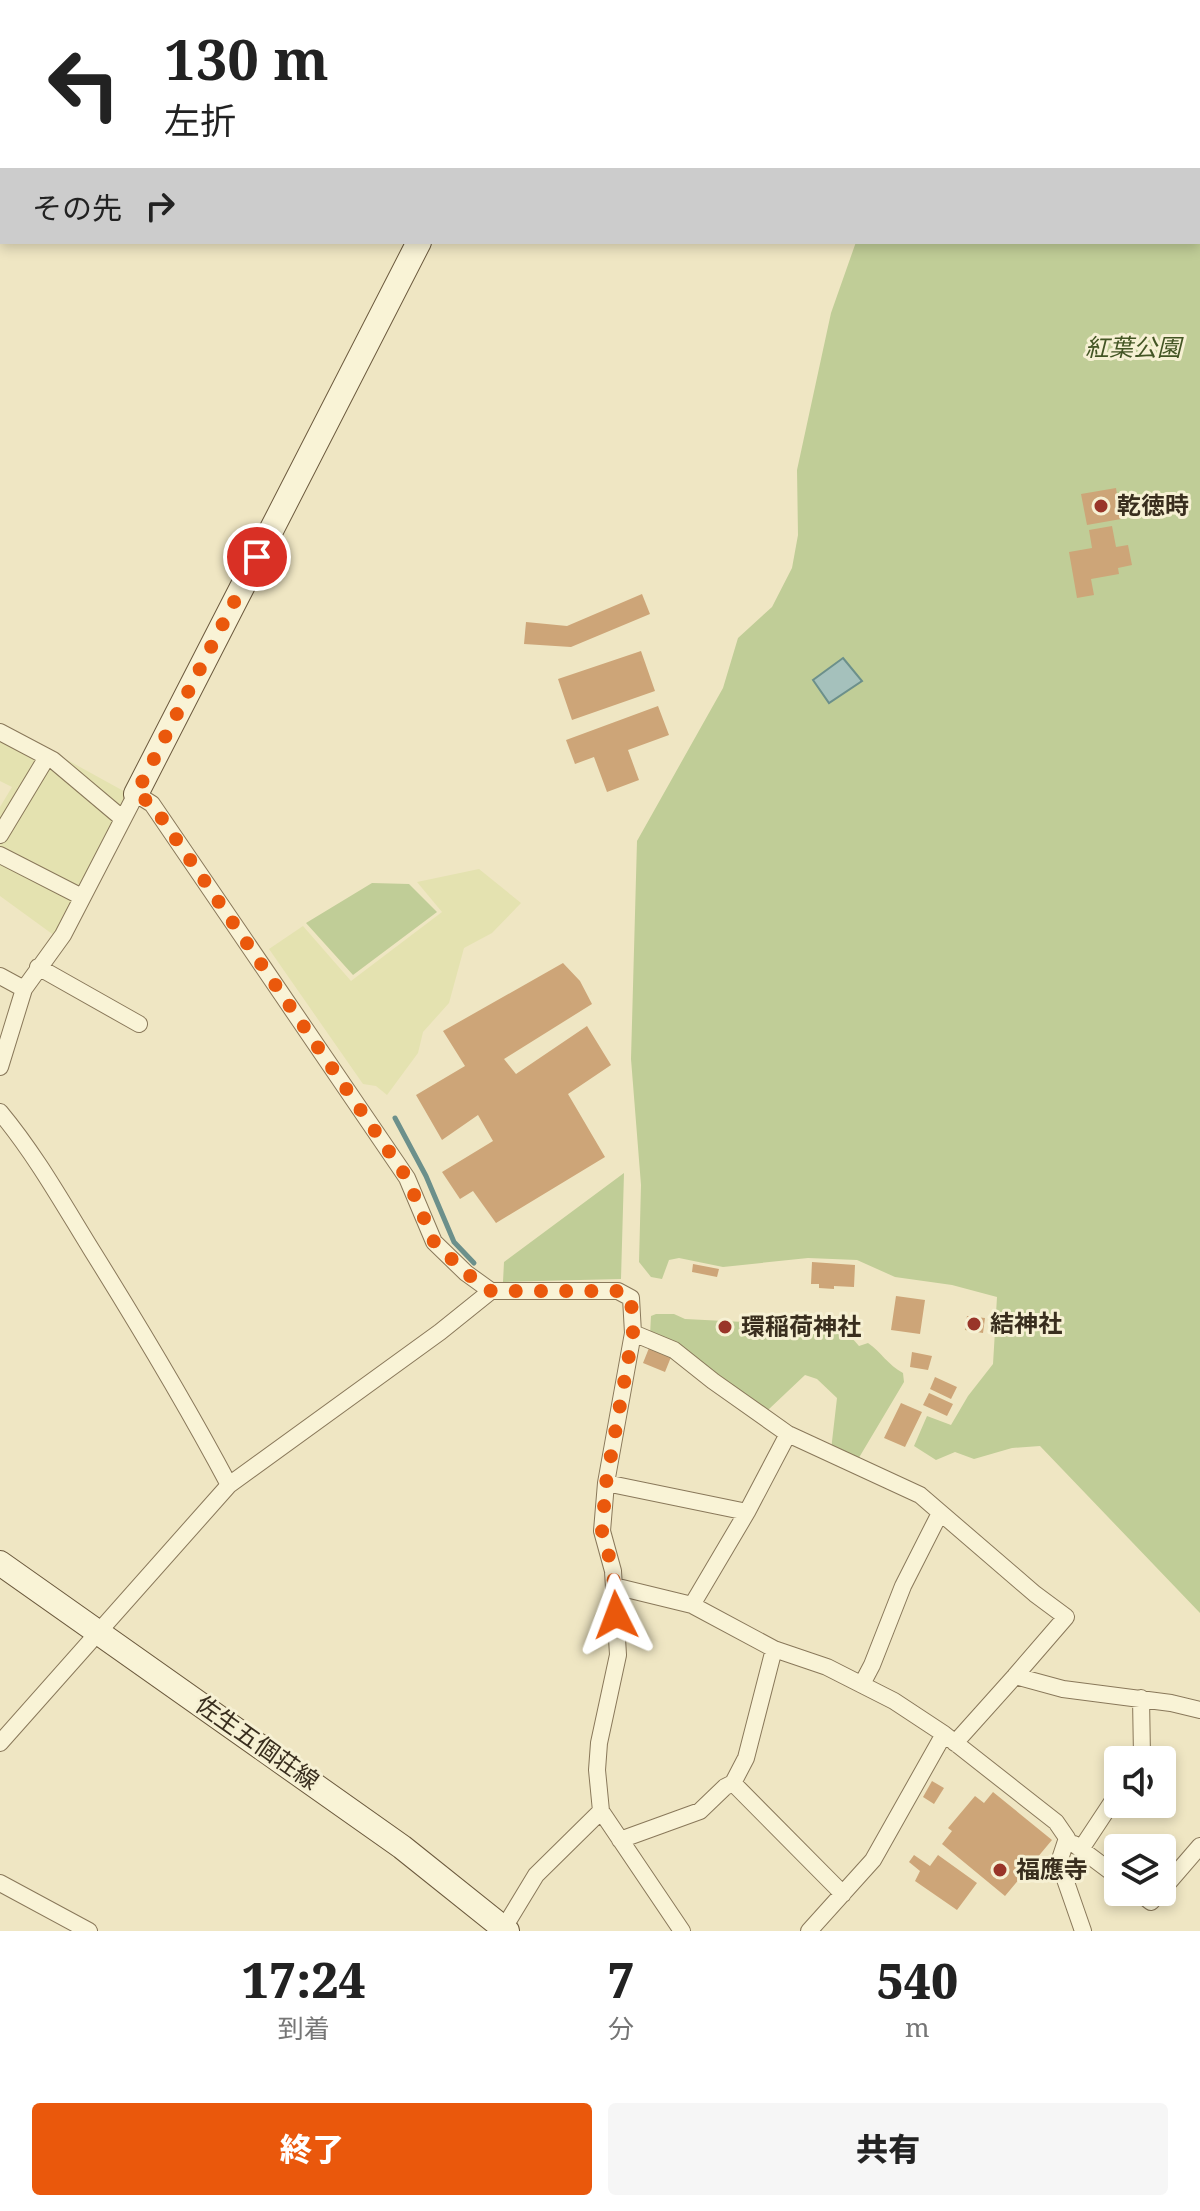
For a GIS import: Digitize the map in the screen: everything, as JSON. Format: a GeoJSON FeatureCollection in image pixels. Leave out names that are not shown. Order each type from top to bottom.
{"type":"FeatureCollection","features":[{"type":"Feature","properties":{"kind":"main road"},"geometry":{"type":"LineString","coordinates":[[136,794],[418,244]]}},
{"type":"Feature","properties":{"kind":"main road","name":"佐生五個荘線"},"geometry":{"type":"LineString","coordinates":[[0,1563],[402,1847],[504,1930]]}},
{"type":"Feature","properties":{"kind":"street"},"geometry":{"type":"LineString","coordinates":[[0,732],[47,757],[123,819]]}},
{"type":"Feature","properties":{"kind":"street"},"geometry":{"type":"LineString","coordinates":[[0,835],[47,757]]}},
{"type":"Feature","properties":{"kind":"street"},"geometry":{"type":"LineString","coordinates":[[0,1067],[24,989],[63,935],[136,794],[152,804],[407,1178],[434,1242],[466,1273],[491,1291],[618,1291],[631,1298],[633,1333],[606,1483],[602,1531],[613,1571],[618,1655],[599,1743],[597,1770],[601,1811],[682,1931]]}},
{"type":"Feature","properties":{"kind":"street"},"geometry":{"type":"LineString","coordinates":[[0,855],[82,897]]}},
{"type":"Feature","properties":{"kind":"street"},"geometry":{"type":"LineString","coordinates":[[38,967],[139,1024]]}},
{"type":"Feature","properties":{"kind":"street"},"geometry":{"type":"LineString","coordinates":[[0,976],[24,989]]}},
{"type":"Feature","properties":{"kind":"street"},"geometry":{"type":"LineString","coordinates":[[0,1112],[23,1140],[127,1307],[229,1485]]}},
{"type":"Feature","properties":{"kind":"street"},"geometry":{"type":"LineString","coordinates":[[0,1743],[229,1485],[440,1332],[491,1291]]}},
{"type":"Feature","properties":{"kind":"street"},"geometry":{"type":"LineString","coordinates":[[633,1333],[674,1350],[788,1434],[920,1495],[1066,1617],[1015,1676],[950,1738],[873,1860],[809,1931]]}},
{"type":"Feature","properties":{"kind":"street"},"geometry":{"type":"LineString","coordinates":[[692,1605],[747,1512],[788,1434]]}},
{"type":"Feature","properties":{"kind":"street"},"geometry":{"type":"LineString","coordinates":[[606,1483],[747,1512]]}},
{"type":"Feature","properties":{"kind":"street"},"geometry":{"type":"LineString","coordinates":[[862,1684],[903,1586],[940,1513]]}},
{"type":"Feature","properties":{"kind":"street"},"geometry":{"type":"LineString","coordinates":[[614,1586],[692,1605],[774,1649],[827,1667],[894,1701],[950,1738],[1056,1822],[1067,1838],[1104,1866]]}},
{"type":"Feature","properties":{"kind":"street"},"geometry":{"type":"LineString","coordinates":[[620,1840],[700,1811],[733,1783],[746,1758],[774,1649]]}},
{"type":"Feature","properties":{"kind":"street"},"geometry":{"type":"LineString","coordinates":[[1015,1676],[1063,1689],[1141,1698],[1200,1710]]}},
{"type":"Feature","properties":{"kind":"street"},"geometry":{"type":"LineString","coordinates":[[1141,1698],[1142,1746]]}},
{"type":"Feature","properties":{"kind":"street"},"geometry":{"type":"LineString","coordinates":[[733,1783],[843,1894]]}},
{"type":"Feature","properties":{"kind":"street"},"geometry":{"type":"LineString","coordinates":[[504,1930],[536,1875],[601,1811]]}},
{"type":"Feature","properties":{"kind":"street"},"geometry":{"type":"LineString","coordinates":[[1081,1849],[1104,1814]]}},
{"type":"Feature","properties":{"kind":"street"},"geometry":{"type":"LineString","coordinates":[[1067,1838],[1059,1862],[1083,1931]]}},
{"type":"Feature","properties":{"kind":"street"},"geometry":{"type":"LineString","coordinates":[[1176,1874],[1200,1846]]}},
{"type":"Feature","properties":{"kind":"street"},"geometry":{"type":"LineString","coordinates":[[0,1883],[89,1931]]}},
{"type":"Feature","properties":{"kind":"shaded area"},"geometry":{"type":"Polygon","coordinates":[[[0,723],[129,794],[55,936],[0,896],[0,807],[12,787],[0,781],[0,723]]]}},
{"type":"Feature","properties":{"kind":"shaded area"},"geometry":{"type":"Polygon","coordinates":[[[479,869],[521,903],[492,933],[464,948],[449,1003],[423,1032],[418,1053],[387,1095],[376,1086],[363,1084],[269,949],[303,926],[351,981],[442,912],[417,882],[479,869]]]}},
{"type":"Feature","properties":{"kind":"green space","name":"紅葉公園"},"geometry":{"type":"Polygon","coordinates":[[[855,244],[1200,244],[1200,1613],[1040,1446],[1012,1448],[974,1459],[955,1452],[936,1460],[914,1446],[927,1416],[951,1425],[968,1396],[993,1364],[997,1297],[952,1285],[895,1277],[857,1260],[808,1258],[723,1267],[679,1258],[669,1260],[662,1279],[651,1277],[639,1262],[641,1185],[631,1059],[637,841],[723,688],[738,638],[772,607],[792,568],[798,535],[797,470],[831,313],[855,244]]]}},
{"type":"Feature","properties":{"kind":"green space"},"geometry":{"type":"Polygon","coordinates":[[[372,883],[409,884],[437,912],[353,975],[306,923],[372,883]]]}},
{"type":"Feature","properties":{"kind":"green space"},"geometry":{"type":"Polygon","coordinates":[[[624,1173],[621,1279],[503,1282],[504,1262],[624,1173]]]}},
{"type":"Feature","properties":{"kind":"green space"},"geometry":{"type":"Polygon","coordinates":[[[674,1314],[685,1319],[834,1326],[859,1346],[868,1343],[877,1350],[903,1373],[904,1382],[857,1461],[831,1450],[837,1398],[817,1379],[805,1375],[768,1410],[650,1335],[651,1316],[674,1314]]]}},
{"type":"Feature","properties":{"kind":"water"},"geometry":{"type":"Polygon","coordinates":[[[843,658],[862,681],[829,703],[813,680],[843,658]]]}},
{"type":"Feature","properties":{"kind":"building","name":"乾徳時"},"geometry":{"type":"Polygon","coordinates":[[[1116,488],[1121,519],[1087,525],[1081,494],[1116,488]]]}},
{"type":"Feature","properties":{"kind":"building"},"geometry":{"type":"Polygon","coordinates":[[[1112,526],[1116,547],[1128,545],[1132,565],[1118,568],[1119,574],[1091,579],[1094,595],[1077,598],[1069,552],[1092,548],[1089,530],[1112,526]]]}},
{"type":"Feature","properties":{"kind":"building"},"geometry":{"type":"Polygon","coordinates":[[[642,594],[650,614],[571,647],[524,644],[526,622],[567,626],[642,594]]]}},
{"type":"Feature","properties":{"kind":"building"},"geometry":{"type":"Polygon","coordinates":[[[641,651],[655,691],[572,720],[558,679],[641,651]]]}},
{"type":"Feature","properties":{"kind":"building"},"geometry":{"type":"Polygon","coordinates":[[[658,706],[669,735],[628,750],[639,780],[607,792],[594,757],[575,764],[566,740],[658,706]]]}},
{"type":"Feature","properties":{"kind":"building"},"geometry":{"type":"Polygon","coordinates":[[[563,963],[580,981],[592,1004],[504,1059],[516,1074],[587,1026],[611,1065],[568,1094],[605,1157],[496,1223],[473,1191],[460,1199],[442,1172],[493,1141],[478,1115],[442,1140],[416,1095],[465,1066],[443,1031],[563,963]]]}},
{"type":"Feature","properties":{"kind":"building"},"geometry":{"type":"Polygon","coordinates":[[[812,1262],[855,1265],[854,1287],[819,1288],[819,1284],[811,1284],[812,1262]]]}},
{"type":"Feature","properties":{"kind":"building"},"geometry":{"type":"Polygon","coordinates":[[[693,1264],[719,1269],[717,1277],[692,1272],[693,1264]]]}},
{"type":"Feature","properties":{"kind":"building"},"geometry":{"type":"Polygon","coordinates":[[[896,1296],[925,1300],[920,1334],[891,1330],[896,1296]]]}},
{"type":"Feature","properties":{"kind":"building"},"geometry":{"type":"Polygon","coordinates":[[[967,1316],[985,1318],[983,1333],[965,1330],[967,1316]]]}},
{"type":"Feature","properties":{"kind":"building"},"geometry":{"type":"Polygon","coordinates":[[[649,1348],[671,1357],[665,1372],[643,1363],[649,1348]]]}},
{"type":"Feature","properties":{"kind":"building"},"geometry":{"type":"Polygon","coordinates":[[[912,1352],[932,1356],[928,1370],[910,1367],[912,1352]]]}},
{"type":"Feature","properties":{"kind":"building"},"geometry":{"type":"Polygon","coordinates":[[[935,1377],[957,1387],[951,1399],[930,1389],[935,1377]]]}},
{"type":"Feature","properties":{"kind":"building"},"geometry":{"type":"Polygon","coordinates":[[[929,1393],[953,1404],[947,1416],[923,1405],[929,1393]]]}},
{"type":"Feature","properties":{"kind":"building"},"geometry":{"type":"Polygon","coordinates":[[[901,1403],[922,1412],[905,1447],[884,1438],[901,1403]]]}},
{"type":"Feature","properties":{"kind":"building"},"geometry":{"type":"Polygon","coordinates":[[[932,1781],[944,1788],[934,1804],[923,1797],[932,1781]]]}},
{"type":"Feature","properties":{"kind":"building","name":"福應寺"},"geometry":{"type":"Polygon","coordinates":[[[993,1792],[1052,1840],[1005,1896],[942,1844],[952,1831],[948,1828],[975,1796],[984,1803],[993,1792]]]}},
{"type":"Feature","properties":{"kind":"building"},"geometry":{"type":"Polygon","coordinates":[[[914,1855],[930,1866],[938,1855],[977,1883],[957,1910],[915,1881],[920,1871],[909,1862],[914,1855]]]}},
{"type":"Feature","properties":{"kind":"waterway"},"geometry":{"type":"LineString","coordinates":[[395,1118],[426,1176],[454,1242],[474,1263]]}},
{"type":"Feature","properties":{"kind":"place","name":"乾徳時"},"geometry":{"type":"Point","coordinates":[1101,506]}},
{"type":"Feature","properties":{"kind":"place","name":"結神社"},"geometry":{"type":"Point","coordinates":[974,1324]}},
{"type":"Feature","properties":{"kind":"place","name":"環稲荷神社"},"geometry":{"type":"Point","coordinates":[725,1327]}},
{"type":"Feature","properties":{"kind":"place","name":"福應寺"},"geometry":{"type":"Point","coordinates":[1000,1870]}},
{"type":"Feature","properties":{"kind":"route"},"geometry":{"type":"LineString","coordinates":[[257,557],[136,794],[152,804],[407,1178],[434,1242],[466,1273],[491,1291],[618,1291],[631,1298],[633,1333],[606,1483],[602,1531],[613,1571],[616,1615]]}}]}
